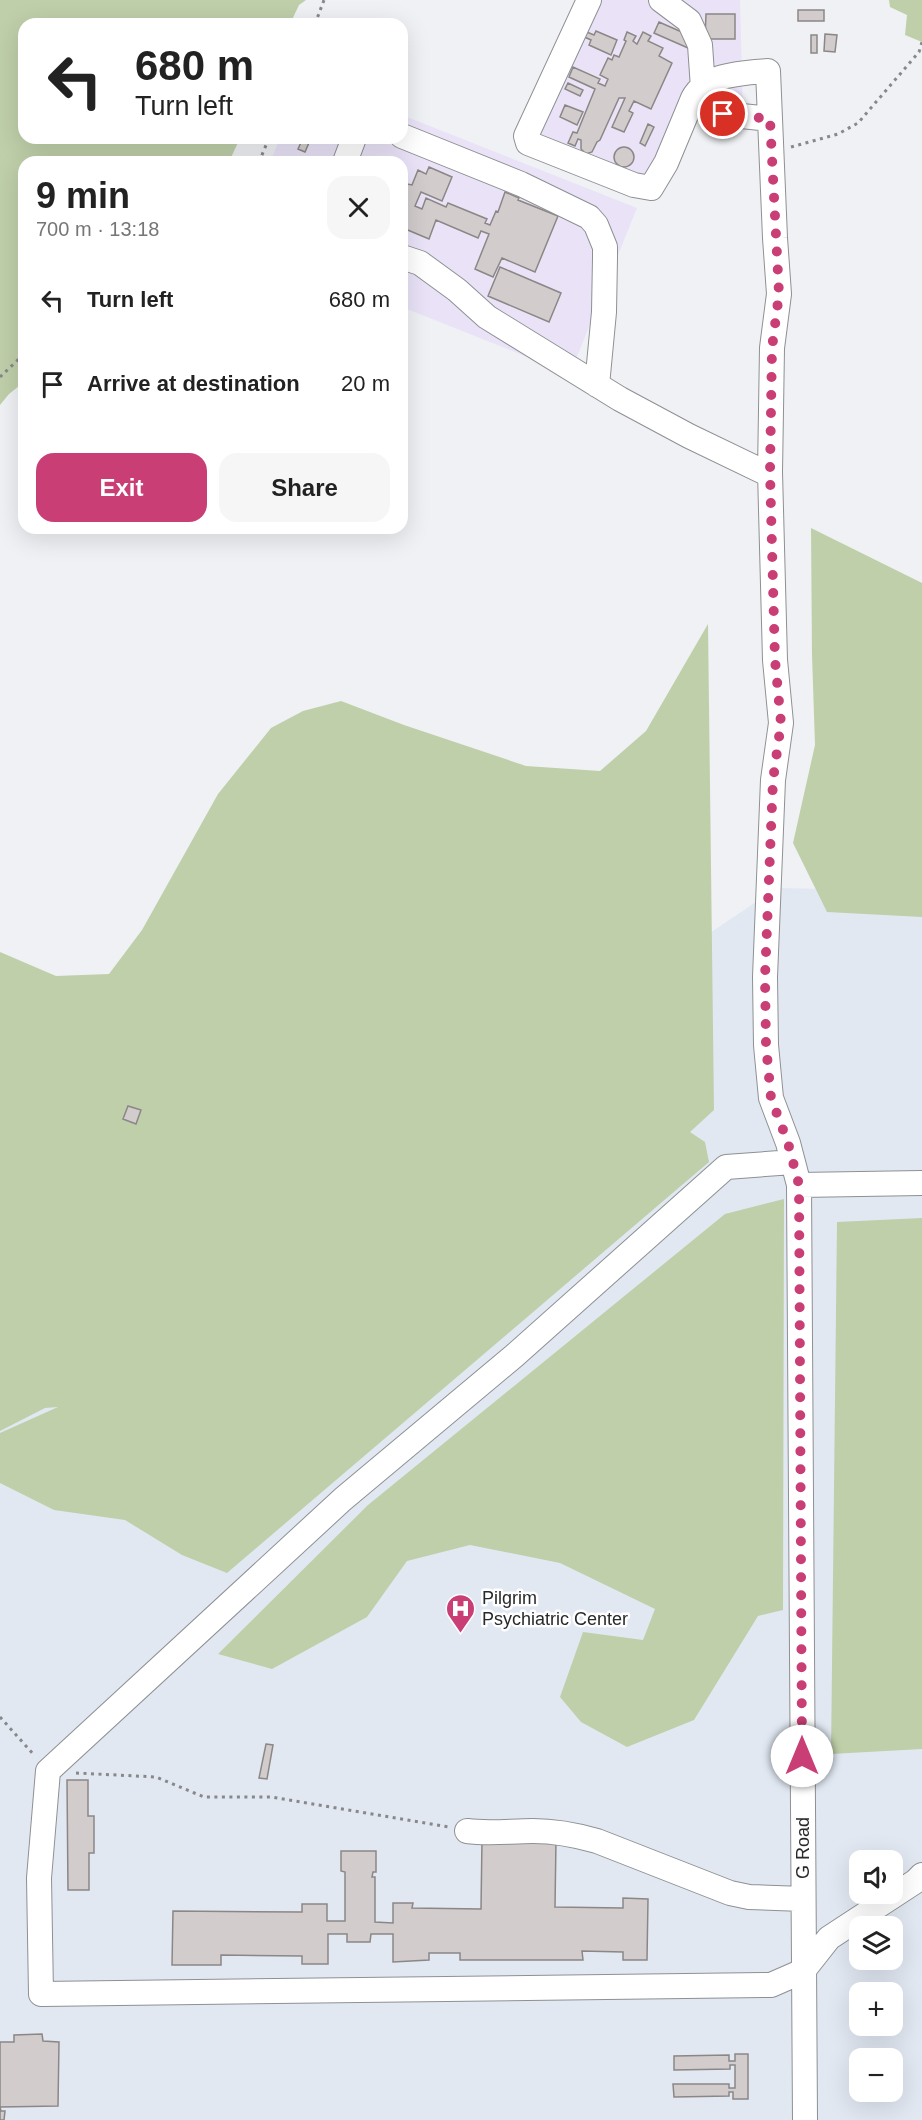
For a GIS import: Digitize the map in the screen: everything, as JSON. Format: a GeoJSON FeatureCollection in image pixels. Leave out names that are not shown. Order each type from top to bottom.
{"type":"FeatureCollection","features":[{"type":"Feature","properties":{"kind":"street"},"geometry":{"type":"LineString","coordinates":[[589,0],[526,136],[528,143],[634,185],[651,188],[666,163],[697,95],[700,45],[689,21],[661,0]]}},
{"type":"Feature","properties":{"kind":"street","name":"G Road"},"geometry":{"type":"LineString","coordinates":[[697,95],[713,80],[731,75],[768,71],[779,294],[772,348],[770,475],[775,660],[781,723],[773,780],[765,977],[766,1045],[771,1098],[788,1143],[796,1174],[805,2120]]}},
{"type":"Feature","properties":{"kind":"street"},"geometry":{"type":"LineString","coordinates":[[697,95],[723,114],[770,119]]}},
{"type":"Feature","properties":{"kind":"street"},"geometry":{"type":"LineString","coordinates":[[408,138],[521,184],[589,217],[596,225],[605,247],[604,312],[597,385]]}},
{"type":"Feature","properties":{"kind":"street"},"geometry":{"type":"LineString","coordinates":[[408,259],[420,263],[457,290],[488,317],[597,385],[689,436],[770,475]]}},
{"type":"Feature","properties":{"kind":"street"},"geometry":{"type":"LineString","coordinates":[[922,1184],[726,1167],[514,1356],[344,1499],[48,1772],[39,1878],[41,1994],[771,1985],[803,1971],[829,1938],[922,1875]]}},
{"type":"Feature","properties":{"kind":"street"},"geometry":{"type":"LineString","coordinates":[[467,1831],[484,1833],[534,1831],[577,1835],[597,1840],[730,1893],[748,1897],[803,1899]]}},
{"type":"Feature","properties":{"kind":"path"},"geometry":{"type":"LineString","coordinates":[[317,18],[324,0]]}},
{"type":"Feature","properties":{"kind":"path"},"geometry":{"type":"LineString","coordinates":[[771,153],[838,134],[858,123],[919,52],[922,42]]}},
{"type":"Feature","properties":{"kind":"path"},"geometry":{"type":"LineString","coordinates":[[0,377],[18,360]]}},
{"type":"Feature","properties":{"kind":"path"},"geometry":{"type":"LineString","coordinates":[[0,1717],[48,1772],[156,1777],[204,1797],[272,1797],[467,1831]]}},
{"type":"Feature","properties":{"kind":"shaded area"},"geometry":{"type":"Polygon","coordinates":[[[579,0],[740,0],[743,116],[692,91],[644,197],[518,143],[579,0]]]}},
{"type":"Feature","properties":{"kind":"shaded area"},"geometry":{"type":"Polygon","coordinates":[[[408,117],[637,208],[570,374],[408,309],[408,156],[272,156],[278,144],[408,144],[408,117]]]}},
{"type":"Feature","properties":{"kind":"shaded area","name":"Pilgrim Psychiatric Center"},"geometry":{"type":"Polygon","coordinates":[[[777,888],[922,891],[922,2120],[0,2120],[0,1407],[777,888]]]}},
{"type":"Feature","properties":{"kind":"green space"},"geometry":{"type":"Polygon","coordinates":[[[0,0],[306,0],[299,5],[293,18],[18,18],[18,144],[237,144],[232,156],[18,156],[18,387],[0,405],[0,0]]]}},
{"type":"Feature","properties":{"kind":"green space"},"geometry":{"type":"Polygon","coordinates":[[[889,0],[922,0],[922,42],[905,35],[907,15],[890,7],[889,0]]]}},
{"type":"Feature","properties":{"kind":"green space"},"geometry":{"type":"Polygon","coordinates":[[[811,528],[922,583],[922,917],[827,912],[793,843],[815,745],[811,528]]]}},
{"type":"Feature","properties":{"kind":"green space"},"geometry":{"type":"Polygon","coordinates":[[[708,624],[714,1110],[690,1132],[705,1142],[709,1162],[227,1573],[182,1555],[125,1520],[54,1510],[0,1483],[0,1433],[58,1407],[45,1408],[0,1431],[0,952],[56,976],[109,974],[142,930],[218,794],[271,728],[303,711],[341,701],[526,766],[600,771],[646,731],[708,624]]]}},
{"type":"Feature","properties":{"kind":"green space"},"geometry":{"type":"Polygon","coordinates":[[[784,1199],[783,1610],[758,1616],[694,1720],[627,1747],[581,1722],[560,1697],[583,1632],[643,1640],[655,1609],[560,1563],[470,1545],[407,1561],[367,1617],[272,1669],[218,1654],[368,1505],[725,1214],[784,1199]]]}},
{"type":"Feature","properties":{"kind":"green space"},"geometry":{"type":"Polygon","coordinates":[[[922,1218],[922,1749],[831,1754],[837,1222],[922,1218]]]}},
{"type":"Feature","properties":{"kind":"building"},"geometry":{"type":"Polygon","coordinates":[[[798,10],[824,10],[824,21],[798,21],[798,10]]]}},
{"type":"Feature","properties":{"kind":"building"},"geometry":{"type":"Polygon","coordinates":[[[706,14],[735,14],[735,39],[705,39],[706,14]]]}},
{"type":"Feature","properties":{"kind":"building"},"geometry":{"type":"Polygon","coordinates":[[[659,22],[693,37],[688,48],[654,33],[659,22]]]}},
{"type":"Feature","properties":{"kind":"building"},"geometry":{"type":"Polygon","coordinates":[[[582,30],[594,35],[596,31],[617,40],[611,55],[589,45],[591,40],[580,35],[582,30]]]}},
{"type":"Feature","properties":{"kind":"building"},"geometry":{"type":"Polygon","coordinates":[[[627,32],[636,36],[633,41],[637,44],[643,32],[651,36],[648,41],[663,48],[659,56],[672,63],[651,109],[634,101],[629,111],[633,113],[624,132],[612,127],[625,98],[619,98],[600,140],[592,152],[586,154],[581,149],[581,140],[578,139],[575,146],[568,143],[573,132],[577,133],[595,89],[569,77],[573,67],[600,79],[598,83],[605,86],[608,79],[600,75],[608,58],[612,60],[614,55],[619,57],[627,32]]]}},
{"type":"Feature","properties":{"kind":"building"},"geometry":{"type":"Polygon","coordinates":[[[825,34],[837,35],[835,52],[824,51],[825,34]]]}},
{"type":"Feature","properties":{"kind":"building"},"geometry":{"type":"Polygon","coordinates":[[[811,35],[817,35],[817,53],[811,53],[811,35]]]}},
{"type":"Feature","properties":{"kind":"building"},"geometry":{"type":"Polygon","coordinates":[[[568,83],[583,90],[580,96],[565,89],[568,83]]]}},
{"type":"Feature","properties":{"kind":"building"},"geometry":{"type":"Polygon","coordinates":[[[565,105],[583,112],[577,125],[560,117],[565,105]]]}},
{"type":"Feature","properties":{"kind":"building"},"geometry":{"type":"Polygon","coordinates":[[[648,124],[654,127],[645,146],[640,143],[648,124]]]}},
{"type":"Feature","properties":{"kind":"building"},"geometry":{"type":"Polygon","coordinates":[[[300,144],[308,144],[305,152],[298,149],[300,144]]]}},
{"type":"Feature","properties":{"kind":"building"},"geometry":{"type":"Polygon","coordinates":[[[620,147],[628,147],[634,153],[634,161],[628,167],[620,167],[614,161],[614,153],[620,147]]]}},
{"type":"Feature","properties":{"kind":"building"},"geometry":{"type":"Polygon","coordinates":[[[429,167],[452,177],[442,201],[421,192],[415,206],[422,209],[426,198],[446,207],[448,203],[487,219],[485,223],[490,225],[496,211],[498,212],[505,192],[519,198],[518,200],[558,216],[535,272],[502,258],[493,277],[475,269],[489,234],[481,231],[478,238],[436,220],[429,239],[408,230],[408,184],[412,185],[418,170],[426,174],[429,167]]]}},
{"type":"Feature","properties":{"kind":"building"},"geometry":{"type":"Polygon","coordinates":[[[500,267],[561,293],[549,322],[488,296],[500,267]]]}},
{"type":"Feature","properties":{"kind":"building"},"geometry":{"type":"Polygon","coordinates":[[[128,1106],[141,1110],[136,1124],[123,1119],[128,1106]]]}},
{"type":"Feature","properties":{"kind":"building"},"geometry":{"type":"Polygon","coordinates":[[[266,1744],[273,1745],[267,1779],[259,1778],[266,1744]]]}},
{"type":"Feature","properties":{"kind":"building"},"geometry":{"type":"Polygon","coordinates":[[[67,1780],[88,1780],[88,1816],[94,1816],[94,1853],[89,1853],[89,1890],[68,1890],[67,1780]]]}},
{"type":"Feature","properties":{"kind":"building"},"geometry":{"type":"Polygon","coordinates":[[[482,1839],[556,1840],[555,1907],[623,1908],[623,1898],[648,1899],[647,1960],[623,1960],[623,1952],[582,1951],[583,1960],[460,1960],[460,1953],[429,1953],[429,1960],[393,1962],[393,1934],[371,1934],[370,1942],[347,1942],[347,1934],[328,1934],[328,1964],[302,1964],[302,1956],[221,1955],[221,1965],[172,1965],[173,1911],[302,1912],[302,1904],[327,1904],[327,1921],[345,1921],[345,1872],[341,1871],[341,1851],[376,1851],[376,1872],[373,1872],[372,1877],[375,1877],[375,1922],[393,1923],[393,1903],[413,1903],[412,1908],[481,1909],[482,1839]]]}},
{"type":"Feature","properties":{"kind":"building"},"geometry":{"type":"Polygon","coordinates":[[[42,2034],[43,2041],[59,2042],[58,2106],[0,2107],[0,2042],[14,2042],[14,2035],[42,2034]]]}},
{"type":"Feature","properties":{"kind":"building"},"geometry":{"type":"Polygon","coordinates":[[[735,2054],[748,2054],[748,2099],[733,2099],[733,2092],[729,2092],[729,2096],[674,2097],[673,2084],[729,2084],[729,2088],[735,2088],[735,2065],[730,2065],[730,2069],[674,2070],[674,2056],[729,2055],[729,2061],[735,2061],[735,2054]]]}},
{"type":"Feature","properties":{"kind":"building"},"geometry":{"type":"Polygon","coordinates":[[[0,2107],[1,2111],[5,2111],[4,2120],[0,2120],[0,2107]]]}},
{"type":"Feature","properties":{"kind":"place","name":"Pilgrim Psychiatric Center"},"geometry":{"type":"Point","coordinates":[461,1634]}},
{"type":"Feature","properties":{"kind":"route"},"geometry":{"type":"LineString","coordinates":[[723,114],[770,119],[779,294],[772,348],[770,472],[775,660],[781,723],[773,780],[765,977],[766,1045],[771,1098],[788,1143],[799,1185],[802,1756]]}}]}
